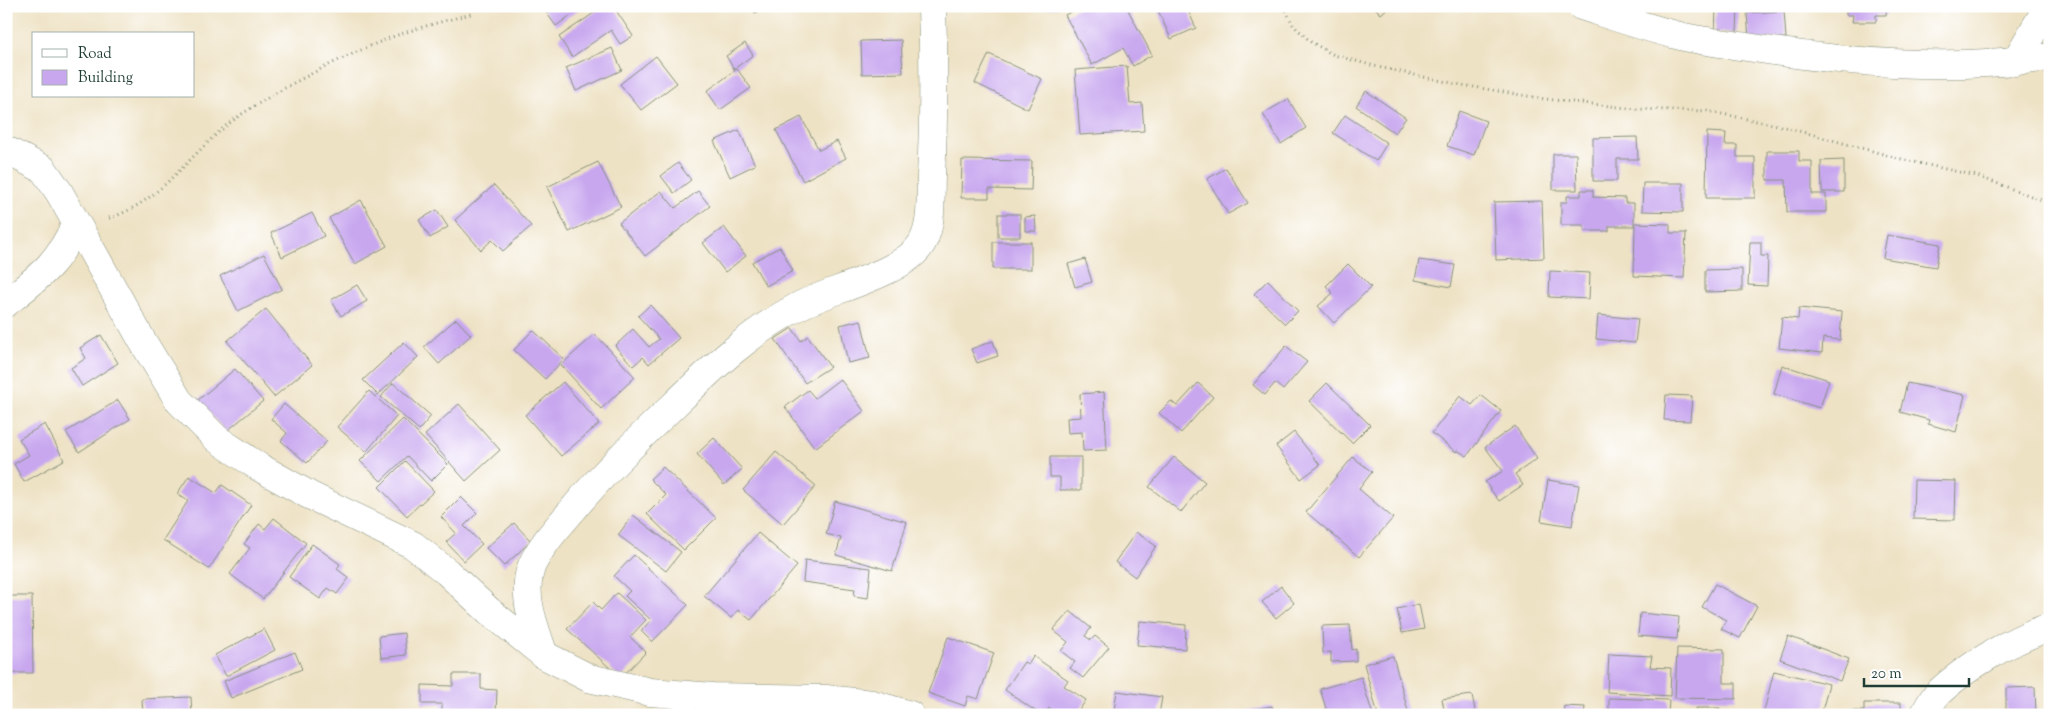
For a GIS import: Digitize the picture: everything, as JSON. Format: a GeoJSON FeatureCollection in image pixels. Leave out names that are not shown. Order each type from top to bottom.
{"type":"FeatureCollection","features":[{"type":"Feature","properties":{"kind":"street"},"geometry":{"type":"LineString","coordinates":[[544,655],[530,615],[527,587],[532,566],[547,541],[593,486],[716,365],[768,324],[800,305],[909,258],[922,244],[930,210],[934,68],[932,6]]}},
{"type":"Feature","properties":{"kind":"street"},"geometry":{"type":"LineString","coordinates":[[1581,6],[1677,35],[1785,53],[1858,62],[1917,65],[2015,62],[2050,57]]}},
{"type":"Feature","properties":{"kind":"street"},"geometry":{"type":"LineString","coordinates":[[2015,62],[2048,6]]}},
{"type":"Feature","properties":{"kind":"street"},"geometry":{"type":"LineString","coordinates":[[6,150],[43,169],[179,401],[217,439],[259,467],[310,495],[413,545],[447,572],[489,611],[544,655],[589,678],[650,692],[713,697],[783,706],[872,704],[910,715]]}},
{"type":"Feature","properties":{"kind":"street"},"geometry":{"type":"LineString","coordinates":[[6,303],[50,267],[66,247],[76,223]]}},
{"type":"Feature","properties":{"kind":"street"},"geometry":{"type":"LineString","coordinates":[[1924,715],[1938,693],[1985,659],[2036,632],[2050,627]]}},
{"type":"Feature","properties":{"kind":"path"},"geometry":{"type":"LineString","coordinates":[[1284,6],[1293,25],[1311,42],[1334,55],[1378,68],[1545,99],[1637,108],[1706,112],[1776,125],[1905,160],[1977,176],[2050,203]]}},
{"type":"Feature","properties":{"kind":"path"},"geometry":{"type":"LineString","coordinates":[[76,223],[96,221],[123,214],[150,198],[202,146],[241,114],[310,76],[388,39],[474,12]]}},
{"type":"Feature","properties":{"kind":"building"},"geometry":{"type":"Polygon","coordinates":[[[545,6],[583,6],[556,26],[543,8],[545,6]]]}},
{"type":"Feature","properties":{"kind":"building"},"geometry":{"type":"Polygon","coordinates":[[[604,6],[613,6],[633,36],[620,44],[611,30],[572,57],[559,37],[604,6]]]}},
{"type":"Feature","properties":{"kind":"building"},"geometry":{"type":"Polygon","coordinates":[[[752,6],[771,6],[755,13],[752,6]]]}},
{"type":"Feature","properties":{"kind":"building"},"geometry":{"type":"Polygon","coordinates":[[[1031,6],[1058,6],[1059,8],[1031,8],[1031,6]]]}},
{"type":"Feature","properties":{"kind":"building"},"geometry":{"type":"Polygon","coordinates":[[[1082,6],[1126,6],[1152,55],[1133,66],[1123,48],[1092,65],[1065,15],[1082,6]]]}},
{"type":"Feature","properties":{"kind":"building"},"geometry":{"type":"Polygon","coordinates":[[[1156,6],[1186,6],[1196,28],[1171,39],[1156,6]]]}},
{"type":"Feature","properties":{"kind":"building"},"geometry":{"type":"Polygon","coordinates":[[[1373,6],[1390,6],[1381,14],[1373,6]]]}},
{"type":"Feature","properties":{"kind":"building"},"geometry":{"type":"Polygon","coordinates":[[[1699,6],[1738,6],[1737,33],[1715,32],[1716,10],[1698,10],[1699,6]]]}},
{"type":"Feature","properties":{"kind":"building"},"geometry":{"type":"Polygon","coordinates":[[[1846,6],[1887,6],[1886,15],[1876,15],[1876,22],[1852,22],[1853,15],[1846,15],[1846,6]]]}},
{"type":"Feature","properties":{"kind":"building"},"geometry":{"type":"Polygon","coordinates":[[[1784,11],[1786,38],[1749,40],[1747,13],[1784,11]]]}},
{"type":"Feature","properties":{"kind":"building"},"geometry":{"type":"Polygon","coordinates":[[[901,40],[903,73],[862,74],[861,41],[901,40]]]}},
{"type":"Feature","properties":{"kind":"building"},"geometry":{"type":"Polygon","coordinates":[[[745,43],[753,55],[734,69],[726,56],[745,43]]]}},
{"type":"Feature","properties":{"kind":"building"},"geometry":{"type":"Polygon","coordinates":[[[612,48],[622,70],[576,91],[566,68],[612,48]]]}},
{"type":"Feature","properties":{"kind":"building"},"geometry":{"type":"Polygon","coordinates":[[[989,54],[1042,79],[1028,109],[975,83],[989,54]]]}},
{"type":"Feature","properties":{"kind":"building"},"geometry":{"type":"Polygon","coordinates":[[[656,56],[677,83],[641,110],[620,84],[656,56]]]}},
{"type":"Feature","properties":{"kind":"building"},"geometry":{"type":"Polygon","coordinates":[[[1127,66],[1130,104],[1142,103],[1144,131],[1080,135],[1075,70],[1127,66]]]}},
{"type":"Feature","properties":{"kind":"building"},"geometry":{"type":"Polygon","coordinates":[[[737,69],[751,88],[720,110],[707,91],[737,69]]]}},
{"type":"Feature","properties":{"kind":"building"},"geometry":{"type":"Polygon","coordinates":[[[1366,91],[1406,118],[1395,133],[1356,106],[1366,91]]]}},
{"type":"Feature","properties":{"kind":"building"},"geometry":{"type":"Polygon","coordinates":[[[1288,99],[1306,128],[1281,144],[1263,114],[1288,99]]]}},
{"type":"Feature","properties":{"kind":"building"},"geometry":{"type":"Polygon","coordinates":[[[1459,111],[1486,121],[1474,155],[1447,146],[1459,111]]]}},
{"type":"Feature","properties":{"kind":"building"},"geometry":{"type":"Polygon","coordinates":[[[1345,115],[1387,143],[1376,161],[1333,133],[1345,115]]]}},
{"type":"Feature","properties":{"kind":"building"},"geometry":{"type":"Polygon","coordinates":[[[801,117],[819,150],[837,141],[846,158],[803,181],[776,130],[801,117]]]}},
{"type":"Feature","properties":{"kind":"building"},"geometry":{"type":"Polygon","coordinates":[[[739,130],[755,165],[730,177],[714,141],[739,130]]]}},
{"type":"Feature","properties":{"kind":"building"},"geometry":{"type":"Polygon","coordinates":[[[1707,132],[1726,133],[1725,145],[1737,145],[1737,157],[1755,157],[1755,198],[1706,198],[1707,132]]]}},
{"type":"Feature","properties":{"kind":"building"},"geometry":{"type":"Polygon","coordinates":[[[1637,137],[1638,159],[1617,159],[1617,181],[1593,181],[1593,138],[1637,137]]]}},
{"type":"Feature","properties":{"kind":"building"},"geometry":{"type":"Polygon","coordinates":[[[1767,151],[1799,151],[1799,161],[1812,161],[1812,194],[1826,194],[1826,212],[1787,212],[1786,180],[1767,180],[1767,151]]]}},
{"type":"Feature","properties":{"kind":"building"},"geometry":{"type":"Polygon","coordinates":[[[1553,154],[1576,154],[1577,190],[1553,190],[1553,154]]]}},
{"type":"Feature","properties":{"kind":"building"},"geometry":{"type":"Polygon","coordinates":[[[962,160],[1032,161],[1031,190],[989,189],[989,198],[961,198],[962,160]]]}},
{"type":"Feature","properties":{"kind":"building"},"geometry":{"type":"Polygon","coordinates":[[[1844,160],[1844,192],[1822,192],[1821,161],[1844,160]]]}},
{"type":"Feature","properties":{"kind":"building"},"geometry":{"type":"Polygon","coordinates":[[[598,162],[621,207],[569,232],[547,187],[598,162]]]}},
{"type":"Feature","properties":{"kind":"building"},"geometry":{"type":"Polygon","coordinates":[[[678,163],[691,180],[674,193],[661,176],[678,163]]]}},
{"type":"Feature","properties":{"kind":"building"},"geometry":{"type":"Polygon","coordinates":[[[1226,168],[1248,203],[1228,214],[1207,179],[1226,168]]]}},
{"type":"Feature","properties":{"kind":"building"},"geometry":{"type":"Polygon","coordinates":[[[1643,183],[1683,183],[1683,212],[1642,211],[1643,183]]]}},
{"type":"Feature","properties":{"kind":"building"},"geometry":{"type":"Polygon","coordinates":[[[494,185],[531,226],[503,251],[492,240],[481,250],[455,220],[494,185]]]}},
{"type":"Feature","properties":{"kind":"building"},"geometry":{"type":"Polygon","coordinates":[[[1581,190],[1593,190],[1593,197],[1625,198],[1625,203],[1634,203],[1634,226],[1609,226],[1609,231],[1584,231],[1584,225],[1561,225],[1561,202],[1567,202],[1567,196],[1581,196],[1581,190]]]}},
{"type":"Feature","properties":{"kind":"building"},"geometry":{"type":"Polygon","coordinates":[[[661,191],[675,208],[698,191],[710,206],[645,256],[619,223],[661,191]]]}},
{"type":"Feature","properties":{"kind":"building"},"geometry":{"type":"Polygon","coordinates":[[[361,200],[387,246],[355,264],[329,218],[361,200]]]}},
{"type":"Feature","properties":{"kind":"building"},"geometry":{"type":"Polygon","coordinates":[[[1542,201],[1544,258],[1496,260],[1494,202],[1542,201]]]}},
{"type":"Feature","properties":{"kind":"building"},"geometry":{"type":"Polygon","coordinates":[[[437,210],[448,227],[430,238],[419,220],[437,210]]]}},
{"type":"Feature","properties":{"kind":"building"},"geometry":{"type":"Polygon","coordinates":[[[312,213],[324,236],[282,257],[271,233],[312,213]]]}},
{"type":"Feature","properties":{"kind":"building"},"geometry":{"type":"Polygon","coordinates":[[[998,214],[1020,214],[1020,237],[998,237],[998,214]]]}},
{"type":"Feature","properties":{"kind":"building"},"geometry":{"type":"Polygon","coordinates":[[[1035,216],[1036,231],[1025,231],[1025,217],[1035,216]]]}},
{"type":"Feature","properties":{"kind":"building"},"geometry":{"type":"Polygon","coordinates":[[[1635,223],[1670,224],[1670,233],[1686,233],[1684,278],[1634,276],[1635,223]]]}},
{"type":"Feature","properties":{"kind":"building"},"geometry":{"type":"Polygon","coordinates":[[[724,227],[746,256],[725,272],[703,243],[724,227]]]}},
{"type":"Feature","properties":{"kind":"building"},"geometry":{"type":"Polygon","coordinates":[[[1887,235],[1940,244],[1936,267],[1883,258],[1887,235]]]}},
{"type":"Feature","properties":{"kind":"building"},"geometry":{"type":"Polygon","coordinates":[[[993,242],[1031,242],[1031,269],[993,269],[993,242]]]}},
{"type":"Feature","properties":{"kind":"building"},"geometry":{"type":"Polygon","coordinates":[[[1750,242],[1761,242],[1761,256],[1768,256],[1767,286],[1748,285],[1750,242]]]}},
{"type":"Feature","properties":{"kind":"building"},"geometry":{"type":"Polygon","coordinates":[[[780,247],[793,271],[766,286],[752,262],[780,247]]]}},
{"type":"Feature","properties":{"kind":"building"},"geometry":{"type":"Polygon","coordinates":[[[264,254],[282,289],[238,311],[220,276],[264,254]]]}},
{"type":"Feature","properties":{"kind":"building"},"geometry":{"type":"Polygon","coordinates":[[[1085,259],[1092,282],[1075,287],[1068,264],[1085,259]]]}},
{"type":"Feature","properties":{"kind":"building"},"geometry":{"type":"Polygon","coordinates":[[[1419,260],[1455,265],[1451,287],[1415,280],[1419,260]]]}},
{"type":"Feature","properties":{"kind":"building"},"geometry":{"type":"Polygon","coordinates":[[[1348,264],[1371,287],[1334,323],[1318,306],[1333,293],[1326,286],[1348,264]]]}},
{"type":"Feature","properties":{"kind":"building"},"geometry":{"type":"Polygon","coordinates":[[[1742,269],[1742,291],[1705,292],[1705,270],[1742,269]]]}},
{"type":"Feature","properties":{"kind":"building"},"geometry":{"type":"Polygon","coordinates":[[[1550,271],[1590,273],[1589,299],[1549,297],[1550,271]]]}},
{"type":"Feature","properties":{"kind":"building"},"geometry":{"type":"Polygon","coordinates":[[[1268,280],[1298,311],[1285,324],[1254,294],[1268,280]]]}},
{"type":"Feature","properties":{"kind":"building"},"geometry":{"type":"Polygon","coordinates":[[[357,285],[367,301],[341,316],[331,300],[357,285]]]}},
{"type":"Feature","properties":{"kind":"building"},"geometry":{"type":"Polygon","coordinates":[[[650,305],[679,338],[649,364],[643,357],[633,366],[615,346],[633,329],[649,347],[659,339],[638,316],[650,305]]]}},
{"type":"Feature","properties":{"kind":"building"},"geometry":{"type":"Polygon","coordinates":[[[1799,308],[1842,312],[1840,340],[1823,338],[1822,353],[1779,348],[1782,317],[1798,319],[1799,308]]]}},
{"type":"Feature","properties":{"kind":"building"},"geometry":{"type":"Polygon","coordinates":[[[266,309],[312,365],[274,397],[227,341],[266,309]]]}},
{"type":"Feature","properties":{"kind":"building"},"geometry":{"type":"Polygon","coordinates":[[[1598,315],[1638,319],[1635,343],[1596,339],[1598,315]]]}},
{"type":"Feature","properties":{"kind":"building"},"geometry":{"type":"Polygon","coordinates":[[[456,319],[471,335],[439,364],[424,347],[456,319]]]}},
{"type":"Feature","properties":{"kind":"building"},"geometry":{"type":"Polygon","coordinates":[[[861,320],[870,358],[848,363],[840,325],[861,320]]]}},
{"type":"Feature","properties":{"kind":"building"},"geometry":{"type":"Polygon","coordinates":[[[792,328],[801,341],[808,336],[830,367],[805,383],[775,339],[792,328]]]}},
{"type":"Feature","properties":{"kind":"building"},"geometry":{"type":"Polygon","coordinates":[[[533,330],[564,359],[545,379],[514,350],[533,330]]]}},
{"type":"Feature","properties":{"kind":"building"},"geometry":{"type":"Polygon","coordinates":[[[595,334],[635,377],[601,409],[561,365],[595,334]]]}},
{"type":"Feature","properties":{"kind":"building"},"geometry":{"type":"Polygon","coordinates":[[[101,335],[118,363],[82,386],[71,368],[86,358],[80,348],[101,335]]]}},
{"type":"Feature","properties":{"kind":"building"},"geometry":{"type":"Polygon","coordinates":[[[993,341],[998,356],[977,363],[971,349],[993,341]]]}},
{"type":"Feature","properties":{"kind":"building"},"geometry":{"type":"Polygon","coordinates":[[[404,342],[418,357],[378,395],[363,380],[404,342]]]}},
{"type":"Feature","properties":{"kind":"building"},"geometry":{"type":"Polygon","coordinates":[[[1286,346],[1307,362],[1283,390],[1275,383],[1265,395],[1253,385],[1286,346]]]}},
{"type":"Feature","properties":{"kind":"building"},"geometry":{"type":"Polygon","coordinates":[[[1782,365],[1829,380],[1820,408],[1774,394],[1782,365]]]}},
{"type":"Feature","properties":{"kind":"building"},"geometry":{"type":"Polygon","coordinates":[[[235,369],[263,401],[226,432],[198,400],[235,369]]]}},
{"type":"Feature","properties":{"kind":"building"},"geometry":{"type":"Polygon","coordinates":[[[840,379],[864,411],[815,448],[785,407],[808,390],[815,398],[840,379]]]}},
{"type":"Feature","properties":{"kind":"building"},"geometry":{"type":"Polygon","coordinates":[[[563,382],[599,424],[561,456],[525,415],[563,382]]]}},
{"type":"Feature","properties":{"kind":"building"},"geometry":{"type":"Polygon","coordinates":[[[393,383],[431,416],[419,430],[381,397],[393,383]]]}},
{"type":"Feature","properties":{"kind":"building"},"geometry":{"type":"Polygon","coordinates":[[[1198,383],[1213,397],[1181,433],[1159,413],[1171,401],[1177,406],[1198,383]]]}},
{"type":"Feature","properties":{"kind":"building"},"geometry":{"type":"Polygon","coordinates":[[[1327,383],[1370,425],[1352,443],[1309,401],[1327,383]]]}},
{"type":"Feature","properties":{"kind":"building"},"geometry":{"type":"Polygon","coordinates":[[[1907,383],[1965,395],[1956,432],[1928,424],[1929,420],[1900,412],[1907,383]]]}},
{"type":"Feature","properties":{"kind":"building"},"geometry":{"type":"Polygon","coordinates":[[[369,391],[397,416],[366,452],[337,427],[369,391]]]}},
{"type":"Feature","properties":{"kind":"building"},"geometry":{"type":"Polygon","coordinates":[[[1104,392],[1107,450],[1083,451],[1082,432],[1068,433],[1067,418],[1081,417],[1080,394],[1104,392]]]}},
{"type":"Feature","properties":{"kind":"building"},"geometry":{"type":"Polygon","coordinates":[[[1481,395],[1501,411],[1467,456],[1457,450],[1456,452],[1432,433],[1460,396],[1472,405],[1481,395]]]}},
{"type":"Feature","properties":{"kind":"building"},"geometry":{"type":"Polygon","coordinates":[[[1666,395],[1692,396],[1690,421],[1664,420],[1666,395]]]}},
{"type":"Feature","properties":{"kind":"building"},"geometry":{"type":"Polygon","coordinates":[[[118,400],[130,419],[79,452],[66,432],[118,400]]]}},
{"type":"Feature","properties":{"kind":"building"},"geometry":{"type":"Polygon","coordinates":[[[284,404],[327,441],[307,463],[281,441],[287,433],[271,419],[284,404]]]}},
{"type":"Feature","properties":{"kind":"building"},"geometry":{"type":"Polygon","coordinates":[[[459,404],[500,450],[466,481],[425,435],[459,404]]]}},
{"type":"Feature","properties":{"kind":"building"},"geometry":{"type":"Polygon","coordinates":[[[403,419],[448,464],[431,481],[407,456],[381,481],[360,461],[403,419]]]}},
{"type":"Feature","properties":{"kind":"building"},"geometry":{"type":"Polygon","coordinates":[[[45,424],[64,460],[24,482],[14,464],[29,455],[19,439],[45,424]]]}},
{"type":"Feature","properties":{"kind":"building"},"geometry":{"type":"Polygon","coordinates":[[[1515,426],[1537,459],[1515,474],[1523,485],[1499,501],[1485,482],[1503,471],[1485,447],[1515,426]]]}},
{"type":"Feature","properties":{"kind":"building"},"geometry":{"type":"Polygon","coordinates":[[[1294,432],[1320,465],[1301,479],[1276,446],[1294,432]]]}},
{"type":"Feature","properties":{"kind":"building"},"geometry":{"type":"Polygon","coordinates":[[[714,438],[742,469],[724,485],[697,454],[714,438]]]}},
{"type":"Feature","properties":{"kind":"building"},"geometry":{"type":"Polygon","coordinates":[[[776,452],[816,486],[783,524],[743,490],[776,452]]]}},
{"type":"Feature","properties":{"kind":"building"},"geometry":{"type":"Polygon","coordinates":[[[1050,457],[1081,457],[1081,490],[1060,490],[1060,477],[1050,477],[1050,457]]]}},
{"type":"Feature","properties":{"kind":"building"},"geometry":{"type":"Polygon","coordinates":[[[1174,457],[1205,482],[1181,512],[1149,487],[1174,457]]]}},
{"type":"Feature","properties":{"kind":"building"},"geometry":{"type":"Polygon","coordinates":[[[1353,457],[1372,472],[1359,489],[1393,518],[1359,557],[1306,512],[1353,457]]]}},
{"type":"Feature","properties":{"kind":"building"},"geometry":{"type":"Polygon","coordinates":[[[405,461],[434,491],[407,516],[379,487],[405,461]]]}},
{"type":"Feature","properties":{"kind":"building"},"geometry":{"type":"Polygon","coordinates":[[[663,467],[716,518],[684,550],[647,514],[666,495],[650,479],[663,467]]]}},
{"type":"Feature","properties":{"kind":"building"},"geometry":{"type":"Polygon","coordinates":[[[189,476],[216,493],[222,485],[251,505],[209,569],[163,540],[188,501],[177,494],[189,476]]]}},
{"type":"Feature","properties":{"kind":"building"},"geometry":{"type":"Polygon","coordinates":[[[1548,480],[1579,485],[1572,526],[1541,521],[1548,480]]]}},
{"type":"Feature","properties":{"kind":"building"},"geometry":{"type":"Polygon","coordinates":[[[1914,480],[1956,481],[1955,520],[1913,519],[1914,480]]]}},
{"type":"Feature","properties":{"kind":"building"},"geometry":{"type":"Polygon","coordinates":[[[461,497],[477,513],[464,526],[482,544],[464,561],[446,542],[456,533],[441,517],[461,497]]]}},
{"type":"Feature","properties":{"kind":"building"},"geometry":{"type":"Polygon","coordinates":[[[835,501],[907,522],[892,571],[836,555],[841,538],[826,534],[835,501]]]}},
{"type":"Feature","properties":{"kind":"building"},"geometry":{"type":"Polygon","coordinates":[[[633,515],[681,552],[666,571],[618,535],[633,515]]]}},
{"type":"Feature","properties":{"kind":"building"},"geometry":{"type":"Polygon","coordinates":[[[274,518],[306,543],[263,599],[230,574],[250,548],[244,544],[259,524],[265,529],[274,518]]]}},
{"type":"Feature","properties":{"kind":"building"},"geometry":{"type":"Polygon","coordinates":[[[514,523],[531,541],[504,566],[486,548],[514,523]]]}},
{"type":"Feature","properties":{"kind":"building"},"geometry":{"type":"Polygon","coordinates":[[[1136,532],[1156,546],[1135,577],[1115,562],[1136,532]]]}},
{"type":"Feature","properties":{"kind":"building"},"geometry":{"type":"Polygon","coordinates":[[[758,533],[797,566],[751,620],[738,610],[731,618],[704,596],[758,533]]]}},
{"type":"Feature","properties":{"kind":"building"},"geometry":{"type":"Polygon","coordinates":[[[312,544],[340,564],[337,569],[349,578],[337,594],[328,588],[320,599],[289,577],[312,544]]]}},
{"type":"Feature","properties":{"kind":"building"},"geometry":{"type":"Polygon","coordinates":[[[634,555],[688,605],[652,642],[641,631],[651,620],[625,596],[630,591],[614,576],[634,555]]]}},
{"type":"Feature","properties":{"kind":"building"},"geometry":{"type":"Polygon","coordinates":[[[805,560],[871,568],[868,598],[854,596],[855,589],[803,582],[805,560]]]}},
{"type":"Feature","properties":{"kind":"building"},"geometry":{"type":"Polygon","coordinates":[[[1715,584],[1757,606],[1740,638],[1721,629],[1726,620],[1702,607],[1715,584]]]}},
{"type":"Feature","properties":{"kind":"building"},"geometry":{"type":"Polygon","coordinates":[[[1281,586],[1294,603],[1276,618],[1262,602],[1281,586]]]}},
{"type":"Feature","properties":{"kind":"building"},"geometry":{"type":"Polygon","coordinates":[[[617,593],[646,620],[630,637],[646,652],[621,678],[567,629],[593,602],[601,610],[617,593]]]}},
{"type":"Feature","properties":{"kind":"building"},"geometry":{"type":"Polygon","coordinates":[[[6,596],[32,596],[33,673],[6,673],[6,596]]]}},
{"type":"Feature","properties":{"kind":"building"},"geometry":{"type":"Polygon","coordinates":[[[1419,604],[1424,629],[1402,633],[1397,609],[1419,604]]]}},
{"type":"Feature","properties":{"kind":"building"},"geometry":{"type":"Polygon","coordinates":[[[1070,611],[1091,628],[1085,636],[1091,640],[1095,636],[1109,647],[1083,678],[1070,668],[1075,662],[1061,651],[1068,642],[1053,630],[1070,611]]]}},
{"type":"Feature","properties":{"kind":"building"},"geometry":{"type":"Polygon","coordinates":[[[1640,613],[1679,617],[1677,639],[1638,636],[1640,613]]]}},
{"type":"Feature","properties":{"kind":"building"},"geometry":{"type":"Polygon","coordinates":[[[1140,621],[1186,625],[1185,649],[1137,645],[1140,621]]]}},
{"type":"Feature","properties":{"kind":"building"},"geometry":{"type":"Polygon","coordinates":[[[1350,625],[1352,650],[1356,649],[1356,661],[1331,662],[1331,652],[1323,653],[1322,626],[1350,625]]]}},
{"type":"Feature","properties":{"kind":"building"},"geometry":{"type":"Polygon","coordinates":[[[264,629],[275,650],[226,676],[215,655],[264,629]]]}},
{"type":"Feature","properties":{"kind":"building"},"geometry":{"type":"Polygon","coordinates":[[[404,633],[406,655],[381,658],[379,636],[404,633]]]}},
{"type":"Feature","properties":{"kind":"building"},"geometry":{"type":"Polygon","coordinates":[[[1788,636],[1849,659],[1840,681],[1780,659],[1788,636]]]}},
{"type":"Feature","properties":{"kind":"building"},"geometry":{"type":"Polygon","coordinates":[[[948,637],[994,653],[978,699],[968,696],[965,706],[928,693],[948,637]]]}},
{"type":"Feature","properties":{"kind":"building"},"geometry":{"type":"Polygon","coordinates":[[[1677,648],[1724,649],[1724,683],[1736,683],[1736,699],[1675,698],[1677,648]]]}},
{"type":"Feature","properties":{"kind":"building"},"geometry":{"type":"Polygon","coordinates":[[[295,652],[302,669],[231,698],[224,681],[295,652]]]}},
{"type":"Feature","properties":{"kind":"building"},"geometry":{"type":"Polygon","coordinates":[[[1609,654],[1652,656],[1650,667],[1671,668],[1670,696],[1607,692],[1609,654]]]}},
{"type":"Feature","properties":{"kind":"building"},"geometry":{"type":"Polygon","coordinates":[[[1033,656],[1068,680],[1064,686],[1086,700],[1076,715],[1059,715],[1049,708],[1044,715],[1041,715],[1005,690],[1024,662],[1028,664],[1033,656]]]}},
{"type":"Feature","properties":{"kind":"building"},"geometry":{"type":"Polygon","coordinates":[[[1393,656],[1409,715],[1378,715],[1364,664],[1393,656]]]}},
{"type":"Feature","properties":{"kind":"building"},"geometry":{"type":"Polygon","coordinates":[[[1774,671],[1829,684],[1821,715],[1763,715],[1774,671]]]}},
{"type":"Feature","properties":{"kind":"building"},"geometry":{"type":"Polygon","coordinates":[[[453,674],[481,674],[481,689],[497,690],[496,715],[442,715],[442,704],[422,704],[422,685],[453,686],[453,674]]]}},
{"type":"Feature","properties":{"kind":"building"},"geometry":{"type":"Polygon","coordinates":[[[1361,677],[1373,715],[1328,715],[1320,689],[1361,677]]]}},
{"type":"Feature","properties":{"kind":"building"},"geometry":{"type":"Polygon","coordinates":[[[2035,687],[2036,715],[2006,715],[2006,688],[2035,687]]]}},
{"type":"Feature","properties":{"kind":"building"},"geometry":{"type":"Polygon","coordinates":[[[1117,691],[1162,697],[1159,715],[1114,710],[1117,691]]]}},
{"type":"Feature","properties":{"kind":"building"},"geometry":{"type":"Polygon","coordinates":[[[1472,695],[1476,715],[1445,715],[1442,699],[1472,695]]]}},
{"type":"Feature","properties":{"kind":"building"},"geometry":{"type":"Polygon","coordinates":[[[191,697],[192,715],[143,715],[142,699],[191,697]]]}},
{"type":"Feature","properties":{"kind":"building"},"geometry":{"type":"Polygon","coordinates":[[[1609,698],[1669,700],[1668,715],[1609,715],[1609,698]]]}},
{"type":"Feature","properties":{"kind":"building"},"geometry":{"type":"Polygon","coordinates":[[[1864,703],[1901,703],[1901,715],[1846,715],[1846,711],[1864,711],[1864,703]]]}},
{"type":"Feature","properties":{"kind":"building"},"geometry":{"type":"Polygon","coordinates":[[[1272,706],[1274,715],[1230,715],[1230,714],[1272,706]]]}},
{"type":"Feature","properties":{"kind":"building"},"geometry":{"type":"Polygon","coordinates":[[[1564,706],[1585,707],[1584,715],[1563,715],[1564,706]]]}},
{"type":"Feature","properties":{"kind":"building"},"geometry":{"type":"Polygon","coordinates":[[[1696,708],[1720,708],[1720,715],[1695,715],[1696,708]]]}},
{"type":"Feature","properties":{"kind":"building"},"geometry":{"type":"Polygon","coordinates":[[[716,710],[733,710],[733,715],[717,715],[716,710]]]}},
{"type":"Feature","properties":{"kind":"building"},"geometry":{"type":"Polygon","coordinates":[[[394,711],[395,715],[352,715],[352,712],[394,711]]]}}]}
